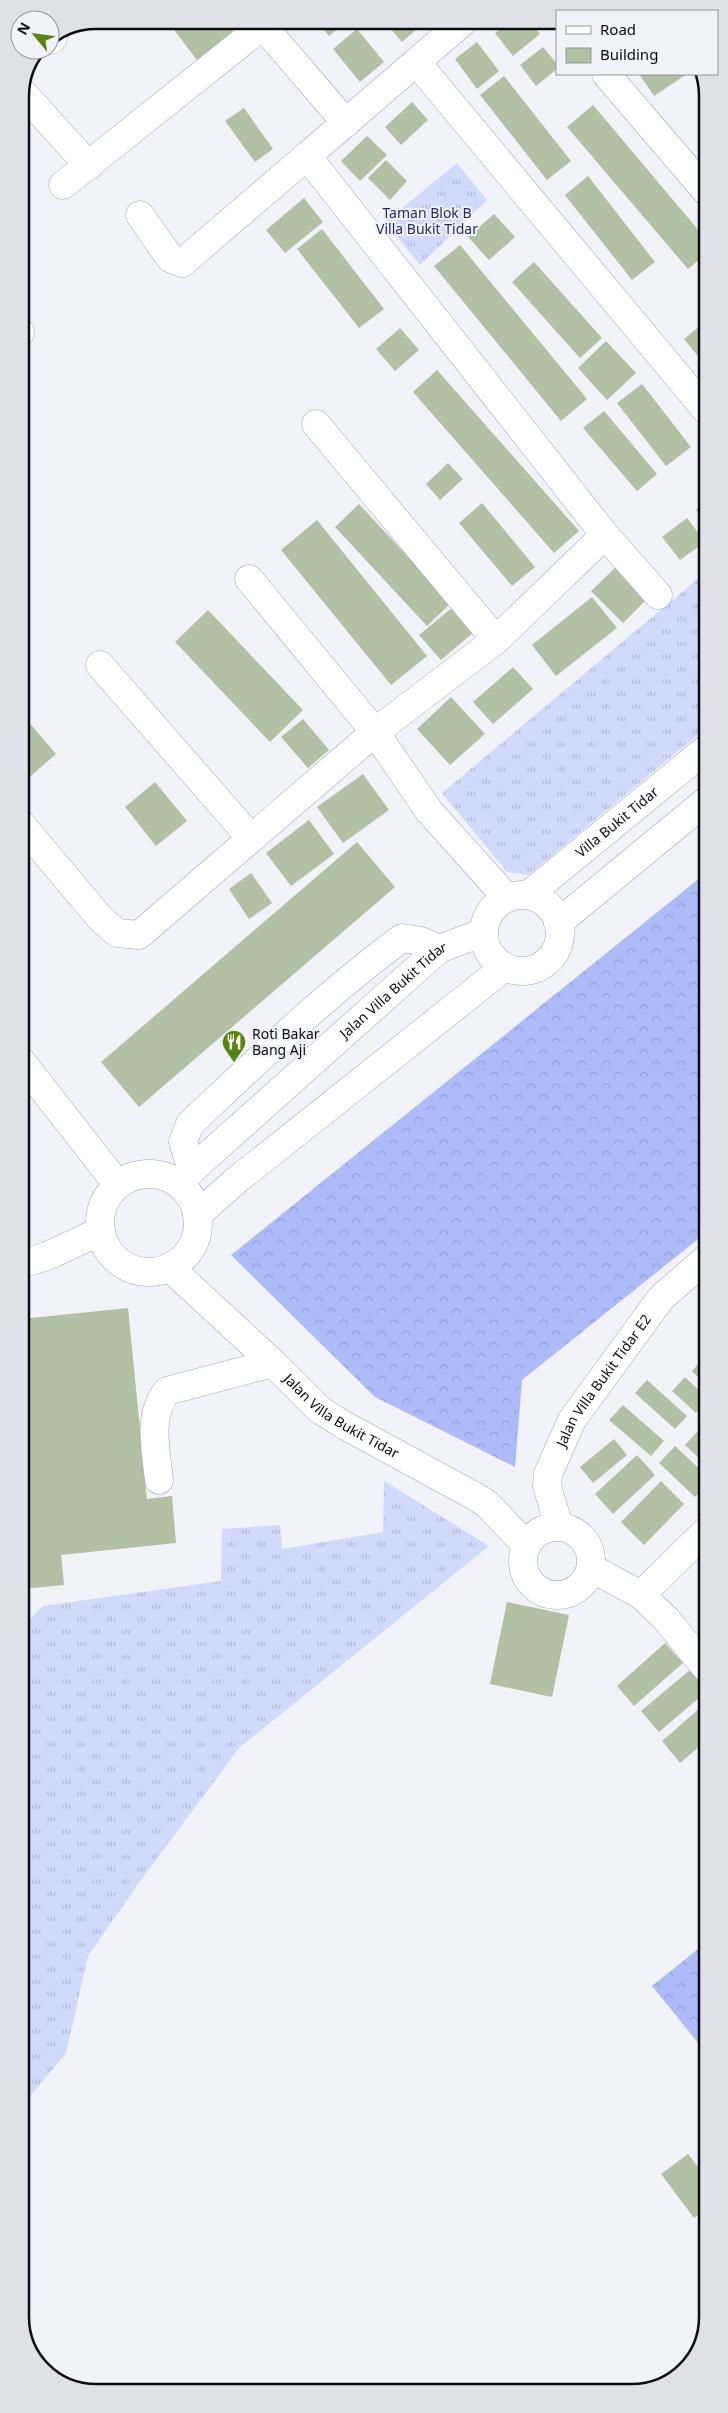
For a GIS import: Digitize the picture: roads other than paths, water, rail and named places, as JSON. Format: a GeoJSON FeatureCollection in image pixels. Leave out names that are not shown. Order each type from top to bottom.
{"type":"FeatureCollection","features":[{"type":"Feature","properties":{"kind":"street"},"geometry":{"type":"LineString","coordinates":[[63,185],[259,29]]}},
{"type":"Feature","properties":{"kind":"street"},"geometry":{"type":"LineString","coordinates":[[271,29],[346,123]]}},
{"type":"Feature","properties":{"kind":"street"},"geometry":{"type":"LineString","coordinates":[[140,215],[170,258],[182,263],[455,29]]}},
{"type":"Feature","properties":{"kind":"street"},"geometry":{"type":"LineString","coordinates":[[417,63],[699,402]]}},
{"type":"Feature","properties":{"kind":"street"},"geometry":{"type":"LineString","coordinates":[[608,75],[699,183]]}},
{"type":"Feature","properties":{"kind":"street"},"geometry":{"type":"LineString","coordinates":[[29,100],[89,166]]}},
{"type":"Feature","properties":{"kind":"street"},"geometry":{"type":"LineString","coordinates":[[307,156],[604,535],[658,595]]}},
{"type":"Feature","properties":{"kind":"street"},"geometry":{"type":"LineString","coordinates":[[316,424],[496,640]]}},
{"type":"Feature","properties":{"kind":"street"},"geometry":{"type":"LineString","coordinates":[[29,834],[100,918],[117,933],[139,935],[374,732],[496,640],[604,535]]}},
{"type":"Feature","properties":{"kind":"street"},"geometry":{"type":"LineString","coordinates":[[249,579],[374,732],[429,812],[518,896],[547,904],[558,923],[558,941],[550,958],[540,966],[529,970],[516,971],[496,961],[489,952],[484,932],[485,921],[490,912],[518,896]]}},
{"type":"Feature","properties":{"kind":"street"},"geometry":{"type":"LineString","coordinates":[[100,665],[251,838]]}},
{"type":"Feature","properties":{"kind":"street","name":"Villa Bukit Tidar"},"geometry":{"type":"LineString","coordinates":[[518,896],[699,754]]}},
{"type":"Feature","properties":{"kind":"street"},"geometry":{"type":"LineString","coordinates":[[558,923],[699,807]]}},
{"type":"Feature","properties":{"kind":"street","name":"Jalan Villa Bukit Tidar"},"geometry":{"type":"LineString","coordinates":[[185,1177],[439,949],[484,932]]}},
{"type":"Feature","properties":{"kind":"street"},"geometry":{"type":"LineString","coordinates":[[185,1177],[145,1174],[130,1178],[118,1185],[104,1205],[101,1231],[108,1249],[124,1265],[145,1271],[169,1267],[181,1259],[190,1248],[196,1234],[197,1215],[185,1177],[183,1142],[190,1124],[308,1013],[355,973],[402,938],[421,941],[439,949]]}},
{"type":"Feature","properties":{"kind":"street"},"geometry":{"type":"LineString","coordinates":[[197,1215],[238,1179],[505,967]]}},
{"type":"Feature","properties":{"kind":"street"},"geometry":{"type":"LineString","coordinates":[[29,1071],[118,1185]]}},
{"type":"Feature","properties":{"kind":"street"},"geometry":{"type":"LineString","coordinates":[[29,1262],[47,1256],[101,1231]]}},
{"type":"Feature","properties":{"kind":"street","name":"Jalan Villa Bukit Tidar E2"},"geometry":{"type":"LineString","coordinates":[[559,1527],[547,1486],[548,1474],[572,1420],[661,1298],[699,1265]]}},
{"type":"Feature","properties":{"kind":"street","name":"Jalan Villa Bukit Tidar"},"geometry":{"type":"LineString","coordinates":[[169,1267],[273,1363],[320,1410],[415,1464],[452,1482],[488,1505],[520,1558]]}},
{"type":"Feature","properties":{"kind":"street"},"geometry":{"type":"LineString","coordinates":[[160,1480],[153,1429],[156,1409],[167,1391],[273,1363]]}},
{"type":"Feature","properties":{"kind":"street"},"geometry":{"type":"LineString","coordinates":[[559,1527],[570,1529],[588,1545],[591,1556],[591,1568],[587,1578],[580,1587],[571,1593],[560,1596],[539,1591],[531,1584],[520,1558],[540,1531],[559,1527]]}},
{"type":"Feature","properties":{"kind":"street"},"geometry":{"type":"LineString","coordinates":[[641,1595],[699,1538]]}},
{"type":"Feature","properties":{"kind":"street"},"geometry":{"type":"LineString","coordinates":[[591,1568],[641,1595],[666,1619],[699,1659]]}},
{"type":"Feature","properties":{"kind":"place","name":"Roti Bakar Bang Aji"},"geometry":{"type":"Point","coordinates":[234,1063]}},
{"type":"Feature","properties":{"kind":"park label","name":"Taman Blok B Villa Bukit Tidar"},"geometry":{"type":"Point","coordinates":[427,222]}}]}
